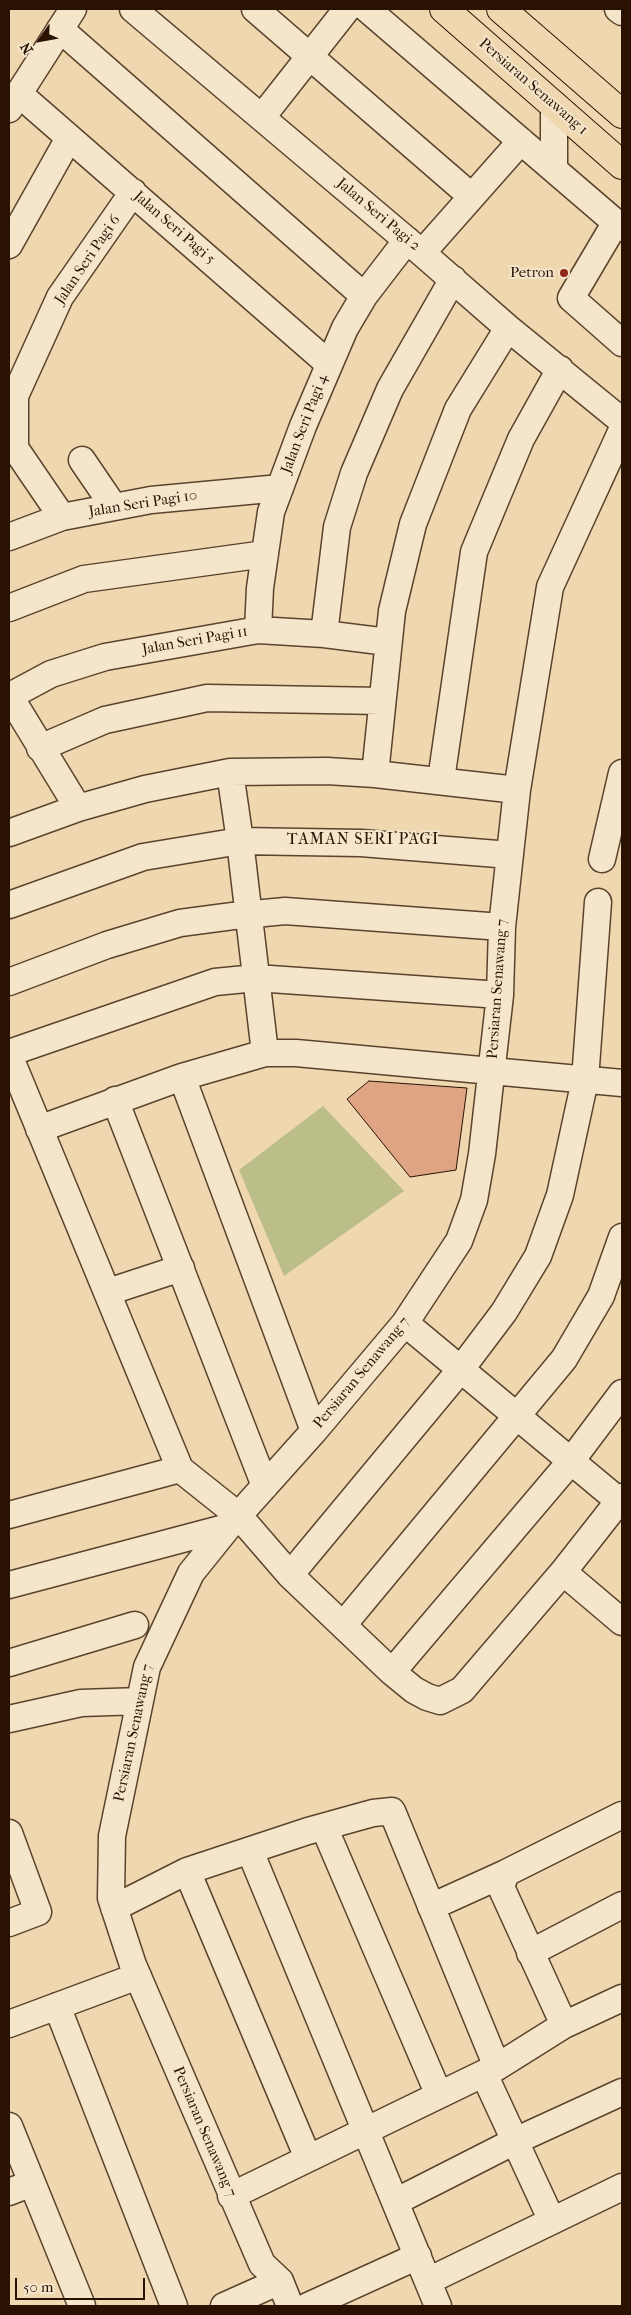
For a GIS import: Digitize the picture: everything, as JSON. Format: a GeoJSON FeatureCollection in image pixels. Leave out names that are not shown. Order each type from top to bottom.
{"type":"FeatureCollection","features":[{"type":"Feature","properties":{"kind":"main road","name":"Persiaran Senawang 1"},"geometry":{"type":"LineString","coordinates":[[444,9],[622,165]]}},
{"type":"Feature","properties":{"kind":"main road"},"geometry":{"type":"LineString","coordinates":[[501,9],[622,114]]}},
{"type":"Feature","properties":{"kind":"street","name":"Jalan Seri Pagi 2"},"geometry":{"type":"LineString","coordinates":[[133,9],[415,246],[508,328],[560,369],[621,432]]}},
{"type":"Feature","properties":{"kind":"street"},"geometry":{"type":"LineString","coordinates":[[255,9],[471,196]]}},
{"type":"Feature","properties":{"kind":"street"},"geometry":{"type":"LineString","coordinates":[[262,118],[347,9]]}},
{"type":"Feature","properties":{"kind":"street"},"geometry":{"type":"LineString","coordinates":[[367,9],[619,225],[571,298],[622,343]]}},
{"type":"Feature","properties":{"kind":"street"},"geometry":{"type":"LineString","coordinates":[[618,9],[622,12]]}},
{"type":"Feature","properties":{"kind":"street"},"geometry":{"type":"LineString","coordinates":[[15,89],[67,19],[364,296]]}},
{"type":"Feature","properties":{"kind":"street","name":"Jalan Seri Pagi 5"},"geometry":{"type":"LineString","coordinates":[[15,89],[328,364]]}},
{"type":"Feature","properties":{"kind":"street"},"geometry":{"type":"LineString","coordinates":[[554,105],[554,169]]}},
{"type":"Feature","properties":{"kind":"street"},"geometry":{"type":"LineString","coordinates":[[9,245],[69,138]]}},
{"type":"Feature","properties":{"kind":"street","name":"Jalan Seri Pagi 4"},"geometry":{"type":"LineString","coordinates":[[258,630],[260,588],[271,512],[328,364],[345,328],[364,296],[415,246],[471,196],[521,141]]}},
{"type":"Feature","properties":{"kind":"street","name":"Jalan Seri Pagi 6"},"geometry":{"type":"LineString","coordinates":[[62,517],[14,448],[12,393],[60,298],[133,192]]}},
{"type":"Feature","properties":{"kind":"street"},"geometry":{"type":"LineString","coordinates":[[324,634],[337,527],[354,473],[390,389],[453,279]]}},
{"type":"Feature","properties":{"kind":"street"},"geometry":{"type":"LineString","coordinates":[[374,774],[392,611],[416,515],[458,409],[508,328]]}},
{"type":"Feature","properties":{"kind":"street"},"geometry":{"type":"LineString","coordinates":[[441,780],[474,552],[521,439],[560,369]]}},
{"type":"Feature","properties":{"kind":"street","name":"Persiaran Senawang 7"},"geometry":{"type":"LineString","coordinates":[[290,2306],[230,2196],[138,1976],[111,1898],[112,1836],[147,1667],[191,1572],[405,1323],[459,1241],[474,1200],[482,1154],[500,994],[502,927],[517,790],[550,587],[621,432]]}},
{"type":"Feature","properties":{"kind":"street"},"geometry":{"type":"LineString","coordinates":[[82,460],[114,507]]}},
{"type":"Feature","properties":{"kind":"street","name":"Jalan Seri Pagi 10"},"geometry":{"type":"LineString","coordinates":[[9,537],[62,517],[151,500],[280,488]]}},
{"type":"Feature","properties":{"kind":"street"},"geometry":{"type":"LineString","coordinates":[[9,608],[84,579],[265,554]]}},
{"type":"Feature","properties":{"kind":"street","name":"Jalan Seri Pagi 11"},"geometry":{"type":"LineString","coordinates":[[9,696],[51,674],[105,657],[258,630],[324,634],[388,642]]}},
{"type":"Feature","properties":{"kind":"street"},"geometry":{"type":"LineString","coordinates":[[9,696],[78,808]]}},
{"type":"Feature","properties":{"kind":"street"},"geometry":{"type":"LineString","coordinates":[[40,748],[105,720],[207,698],[382,701]]}},
{"type":"Feature","properties":{"kind":"street"},"geometry":{"type":"LineString","coordinates":[[10,829],[145,789],[230,772],[326,771],[374,774],[517,790]]}},
{"type":"Feature","properties":{"kind":"street"},"geometry":{"type":"LineString","coordinates":[[230,772],[265,1053]]}},
{"type":"Feature","properties":{"kind":"street"},"geometry":{"type":"LineString","coordinates":[[602,859],[622,773]]}},
{"type":"Feature","properties":{"kind":"street"},"geometry":{"type":"LineString","coordinates":[[9,905],[143,857],[240,841],[362,843],[510,855]]}},
{"type":"Feature","properties":{"kind":"street"},"geometry":{"type":"LineString","coordinates":[[290,1575],[461,1369],[504,1312],[538,1256],[560,1195],[585,1080],[598,902]]}},
{"type":"Feature","properties":{"kind":"street"},"geometry":{"type":"LineString","coordinates":[[9,982],[107,945],[180,923],[248,914],[285,911],[502,927]]}},
{"type":"Feature","properties":{"kind":"street"},"geometry":{"type":"LineString","coordinates":[[405,1323],[571,1461],[621,1499],[563,1572],[469,1683],[452,1697],[440,1701],[427,1697],[392,1672],[180,1470],[39,1129],[15,1090],[9,1054],[214,982],[256,978],[500,994]]}},
{"type":"Feature","properties":{"kind":"street"},"geometry":{"type":"LineString","coordinates":[[39,1129],[182,1077],[265,1053],[296,1053],[492,1069],[622,1083]]}},
{"type":"Feature","properties":{"kind":"street"},"geometry":{"type":"LineString","coordinates":[[182,1077],[314,1431]]}},
{"type":"Feature","properties":{"kind":"street"},"geometry":{"type":"LineString","coordinates":[[115,1100],[265,1486]]}},
{"type":"Feature","properties":{"kind":"street"},"geometry":{"type":"LineString","coordinates":[[343,1625],[518,1416],[564,1358],[601,1296],[622,1237]]}},
{"type":"Feature","properties":{"kind":"street"},"geometry":{"type":"LineString","coordinates":[[108,1292],[181,1268]]}},
{"type":"Feature","properties":{"kind":"street"},"geometry":{"type":"LineString","coordinates":[[392,1672],[571,1461],[622,1393]]}},
{"type":"Feature","properties":{"kind":"street"},"geometry":{"type":"LineString","coordinates":[[9,1514],[180,1470]]}},
{"type":"Feature","properties":{"kind":"street"},"geometry":{"type":"LineString","coordinates":[[9,1585],[233,1522]]}},
{"type":"Feature","properties":{"kind":"street"},"geometry":{"type":"LineString","coordinates":[[563,1572],[622,1622]]}},
{"type":"Feature","properties":{"kind":"street"},"geometry":{"type":"LineString","coordinates":[[9,1663],[135,1625]]}},
{"type":"Feature","properties":{"kind":"street"},"geometry":{"type":"LineString","coordinates":[[9,1719],[81,1703],[140,1701]]}},
{"type":"Feature","properties":{"kind":"street"},"geometry":{"type":"LineString","coordinates":[[114,1908],[187,1871],[324,1827],[374,1813],[392,1811],[431,1907],[515,2141],[552,2221]]}},
{"type":"Feature","properties":{"kind":"street"},"geometry":{"type":"LineString","coordinates":[[431,1907],[506,1873],[622,1815]]}},
{"type":"Feature","properties":{"kind":"street"},"geometry":{"type":"LineString","coordinates":[[324,1827],[439,2095]]}},
{"type":"Feature","properties":{"kind":"street"},"geometry":{"type":"LineString","coordinates":[[9,1833],[38,1912],[9,1923]]}},
{"type":"Feature","properties":{"kind":"street"},"geometry":{"type":"LineString","coordinates":[[250,1852],[438,2306]]}},
{"type":"Feature","properties":{"kind":"street"},"geometry":{"type":"LineString","coordinates":[[187,1871],[308,2158]]}},
{"type":"Feature","properties":{"kind":"street"},"geometry":{"type":"LineString","coordinates":[[506,1873],[501,1887],[564,2025]]}},
{"type":"Feature","properties":{"kind":"street"},"geometry":{"type":"LineString","coordinates":[[530,1953],[622,1905]]}},
{"type":"Feature","properties":{"kind":"street"},"geometry":{"type":"LineString","coordinates":[[9,2024],[138,1976]]}},
{"type":"Feature","properties":{"kind":"street"},"geometry":{"type":"LineString","coordinates":[[230,2196],[490,2071],[564,2025],[622,1998]]}},
{"type":"Feature","properties":{"kind":"street"},"geometry":{"type":"LineString","coordinates":[[57,2006],[174,2306]]}},
{"type":"Feature","properties":{"kind":"street"},"geometry":{"type":"LineString","coordinates":[[395,2202],[515,2141],[622,2092]]}},
{"type":"Feature","properties":{"kind":"street"},"geometry":{"type":"LineString","coordinates":[[9,2126],[20,2188],[82,2306]]}},
{"type":"Feature","properties":{"kind":"street"},"geometry":{"type":"LineString","coordinates":[[428,2281],[622,2187]]}},
{"type":"Feature","properties":{"kind":"street"},"geometry":{"type":"LineString","coordinates":[[308,2306],[360,2295],[418,2256]]}},
{"type":"Feature","properties":{"kind":"street"},"geometry":{"type":"LineString","coordinates":[[224,2306],[258,2299],[271,2273]]}},
{"type":"Feature","properties":{"kind":"green space"},"geometry":{"type":"Polygon","coordinates":[[[323,1106],[404,1191],[284,1276],[239,1170],[323,1106]]]}},
{"type":"Feature","properties":{"kind":"building"},"geometry":{"type":"Polygon","coordinates":[[[369,1081],[467,1088],[456,1170],[410,1177],[347,1099],[369,1081]]]}},
{"type":"Feature","properties":{"kind":"place","name":"Petron"},"geometry":{"type":"Point","coordinates":[564,273]}},
{"type":"Feature","properties":{"kind":"district","name":"TAMAN SERI PAGI"},"geometry":{"type":"Point","coordinates":[363,840]}}]}
